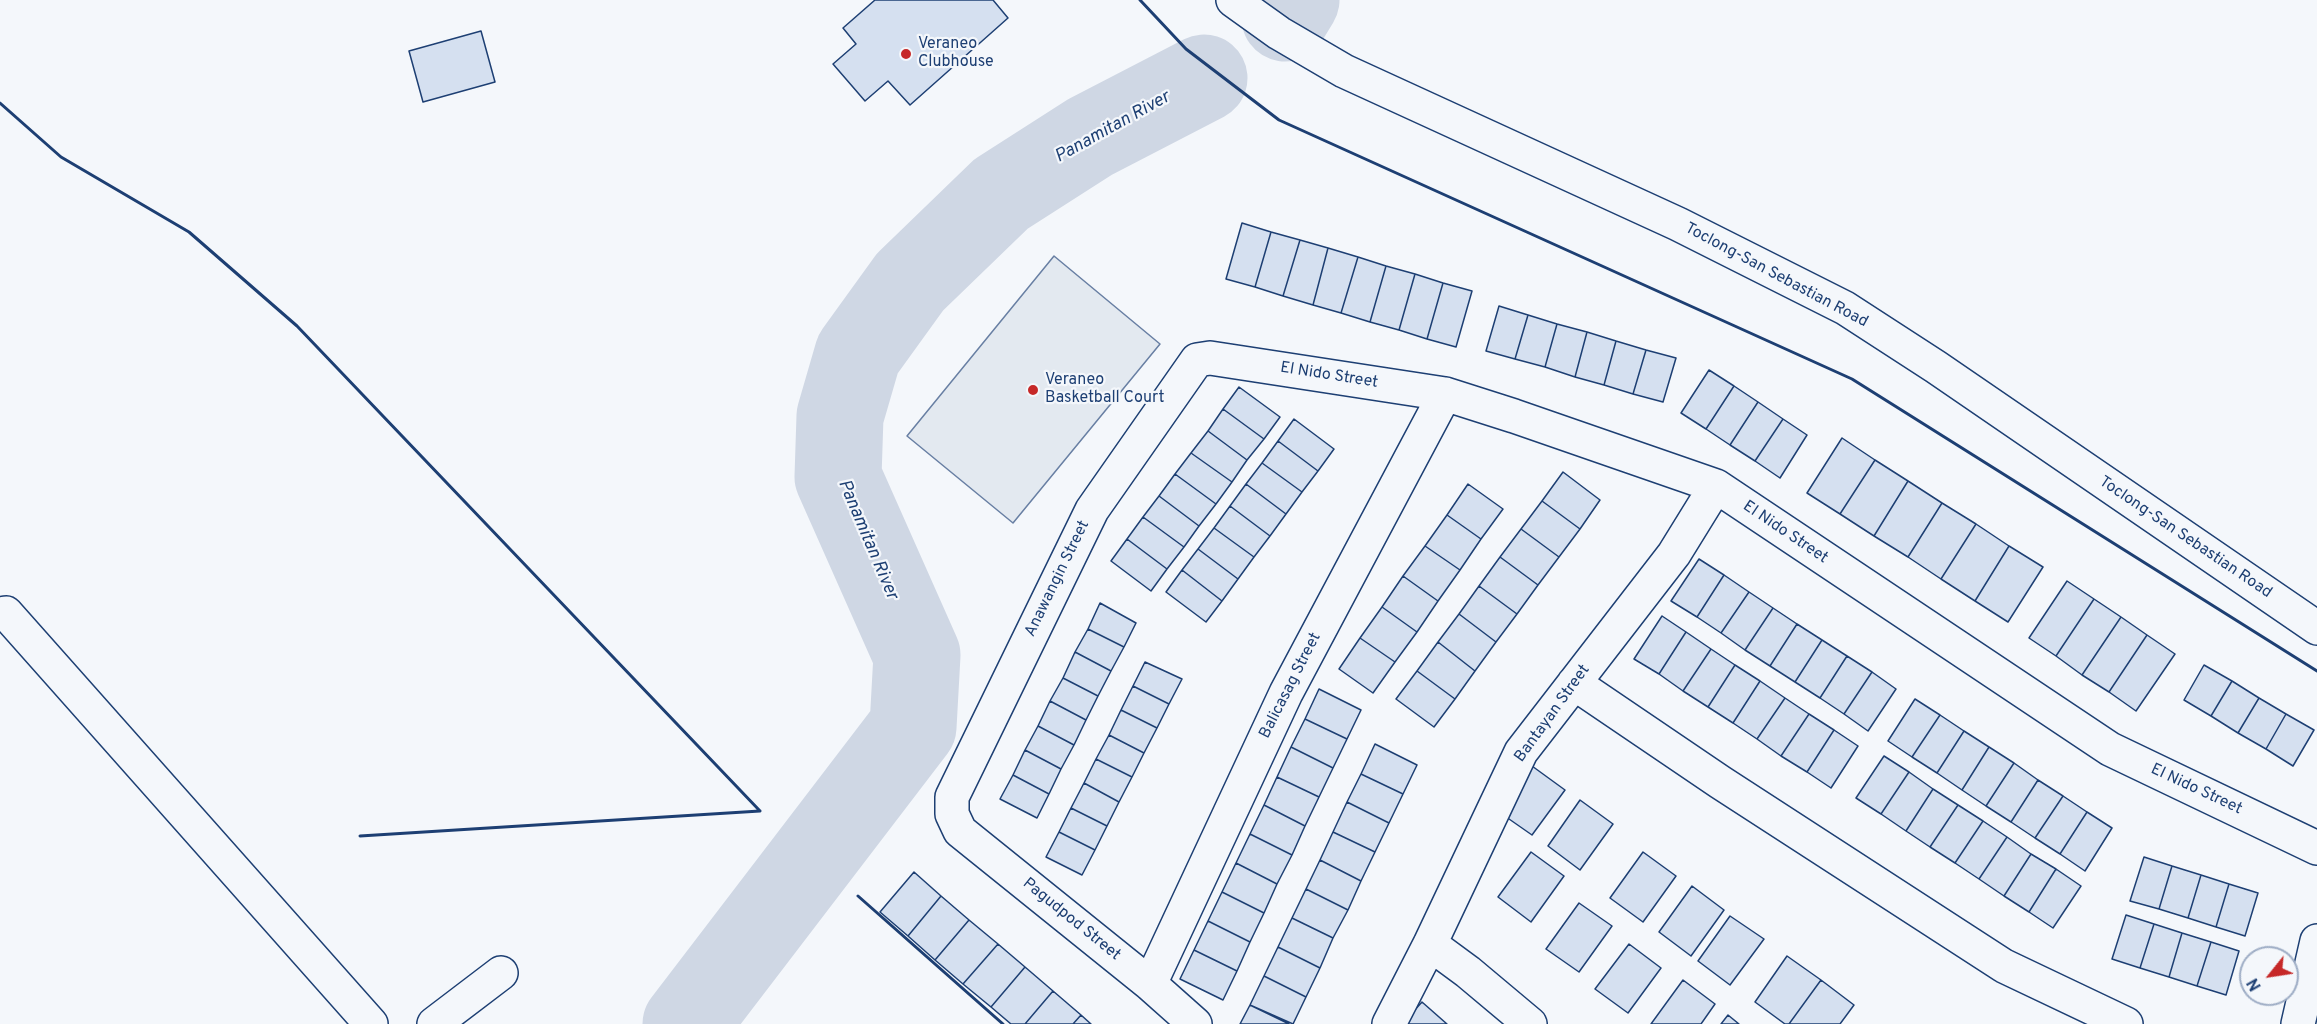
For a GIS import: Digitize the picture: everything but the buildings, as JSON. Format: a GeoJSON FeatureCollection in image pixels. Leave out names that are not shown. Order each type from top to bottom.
{"type":"FeatureCollection","features":[{"type":"Feature","properties":{"kind":"street","name":"Toclong-San Sebastian Road"},"geometry":{"type":"LineString","coordinates":[[1233,0],[1279,33],[1344,71],[1678,224],[1845,308],[2317,628]]}},
{"type":"Feature","properties":{"kind":"street","name":"El Nido Street"},"geometry":{"type":"LineString","coordinates":[[1197,360],[1210,358],[1445,394],[1716,486],[2110,749],[2317,848]]}},
{"type":"Feature","properties":{"kind":"street","name":"Anawangin Street"},"geometry":{"type":"LineString","coordinates":[[952,814],[952,797],[1092,510],[1197,360]]}},
{"type":"Feature","properties":{"kind":"street","name":"Balicasag Street"},"geometry":{"type":"LineString","coordinates":[[1150,984],[1286,693],[1445,394]]}},
{"type":"Feature","properties":{"kind":"street","name":"Bantayan Street"},"geometry":{"type":"LineString","coordinates":[[1389,1024],[1430,944],[1521,752],[1674,554],[1716,486]]}},
{"type":"Feature","properties":{"kind":"street"},"geometry":{"type":"LineString","coordinates":[[0,614],[6,613],[371,1024]]}},
{"type":"Feature","properties":{"kind":"street"},"geometry":{"type":"LineString","coordinates":[[1574,683],[1720,782],[2004,966],[2126,1024]]}},
{"type":"Feature","properties":{"kind":"street","name":"Pagudpod Street"},"geometry":{"type":"LineString","coordinates":[[952,814],[960,831],[1150,984],[1195,1024]]}},
{"type":"Feature","properties":{"kind":"street"},"geometry":{"type":"LineString","coordinates":[[2298,1024],[2317,941]]}},
{"type":"Feature","properties":{"kind":"street"},"geometry":{"type":"LineString","coordinates":[[1430,944],[1530,1024]]}},
{"type":"Feature","properties":{"kind":"street"},"geometry":{"type":"LineString","coordinates":[[434,1024],[501,973]]}},
{"type":"Feature","properties":{"kind":"shaded area","name":"Veraneo Basketball Court"},"geometry":{"type":"Polygon","coordinates":[[[1054,256],[1160,344],[1013,523],[907,436],[1054,256]]]}},
{"type":"Feature","properties":{"kind":"waterway","name":"Panamitan River"},"geometry":{"type":"LineString","coordinates":[[1285,18],[1296,0]]}},
{"type":"Feature","properties":{"kind":"waterway","name":"Panamitan River"},"geometry":{"type":"LineString","coordinates":[[686,1024],[913,727],[917,655],[838,477],[840,416],[858,354],[910,282],[1001,194],[1090,137],[1204,78]]}},
{"type":"Feature","properties":{"kind":"wall"},"geometry":{"type":"LineString","coordinates":[[1140,0],[1186,49],[1279,120],[1852,379],[2317,671]]}},
{"type":"Feature","properties":{"kind":"wall"},"geometry":{"type":"LineString","coordinates":[[0,103],[61,157],[189,232],[297,326],[760,811]]}},
{"type":"Feature","properties":{"kind":"wall"},"geometry":{"type":"LineString","coordinates":[[360,836],[760,811]]}},
{"type":"Feature","properties":{"kind":"wall"},"geometry":{"type":"LineString","coordinates":[[858,896],[1003,1024]]}},
{"type":"Feature","properties":{"kind":"place","name":"Veraneo Clubhouse"},"geometry":{"type":"Point","coordinates":[906,54]}},
{"type":"Feature","properties":{"kind":"place","name":"Veraneo Basketball Court"},"geometry":{"type":"Point","coordinates":[1033,390]}}]}
